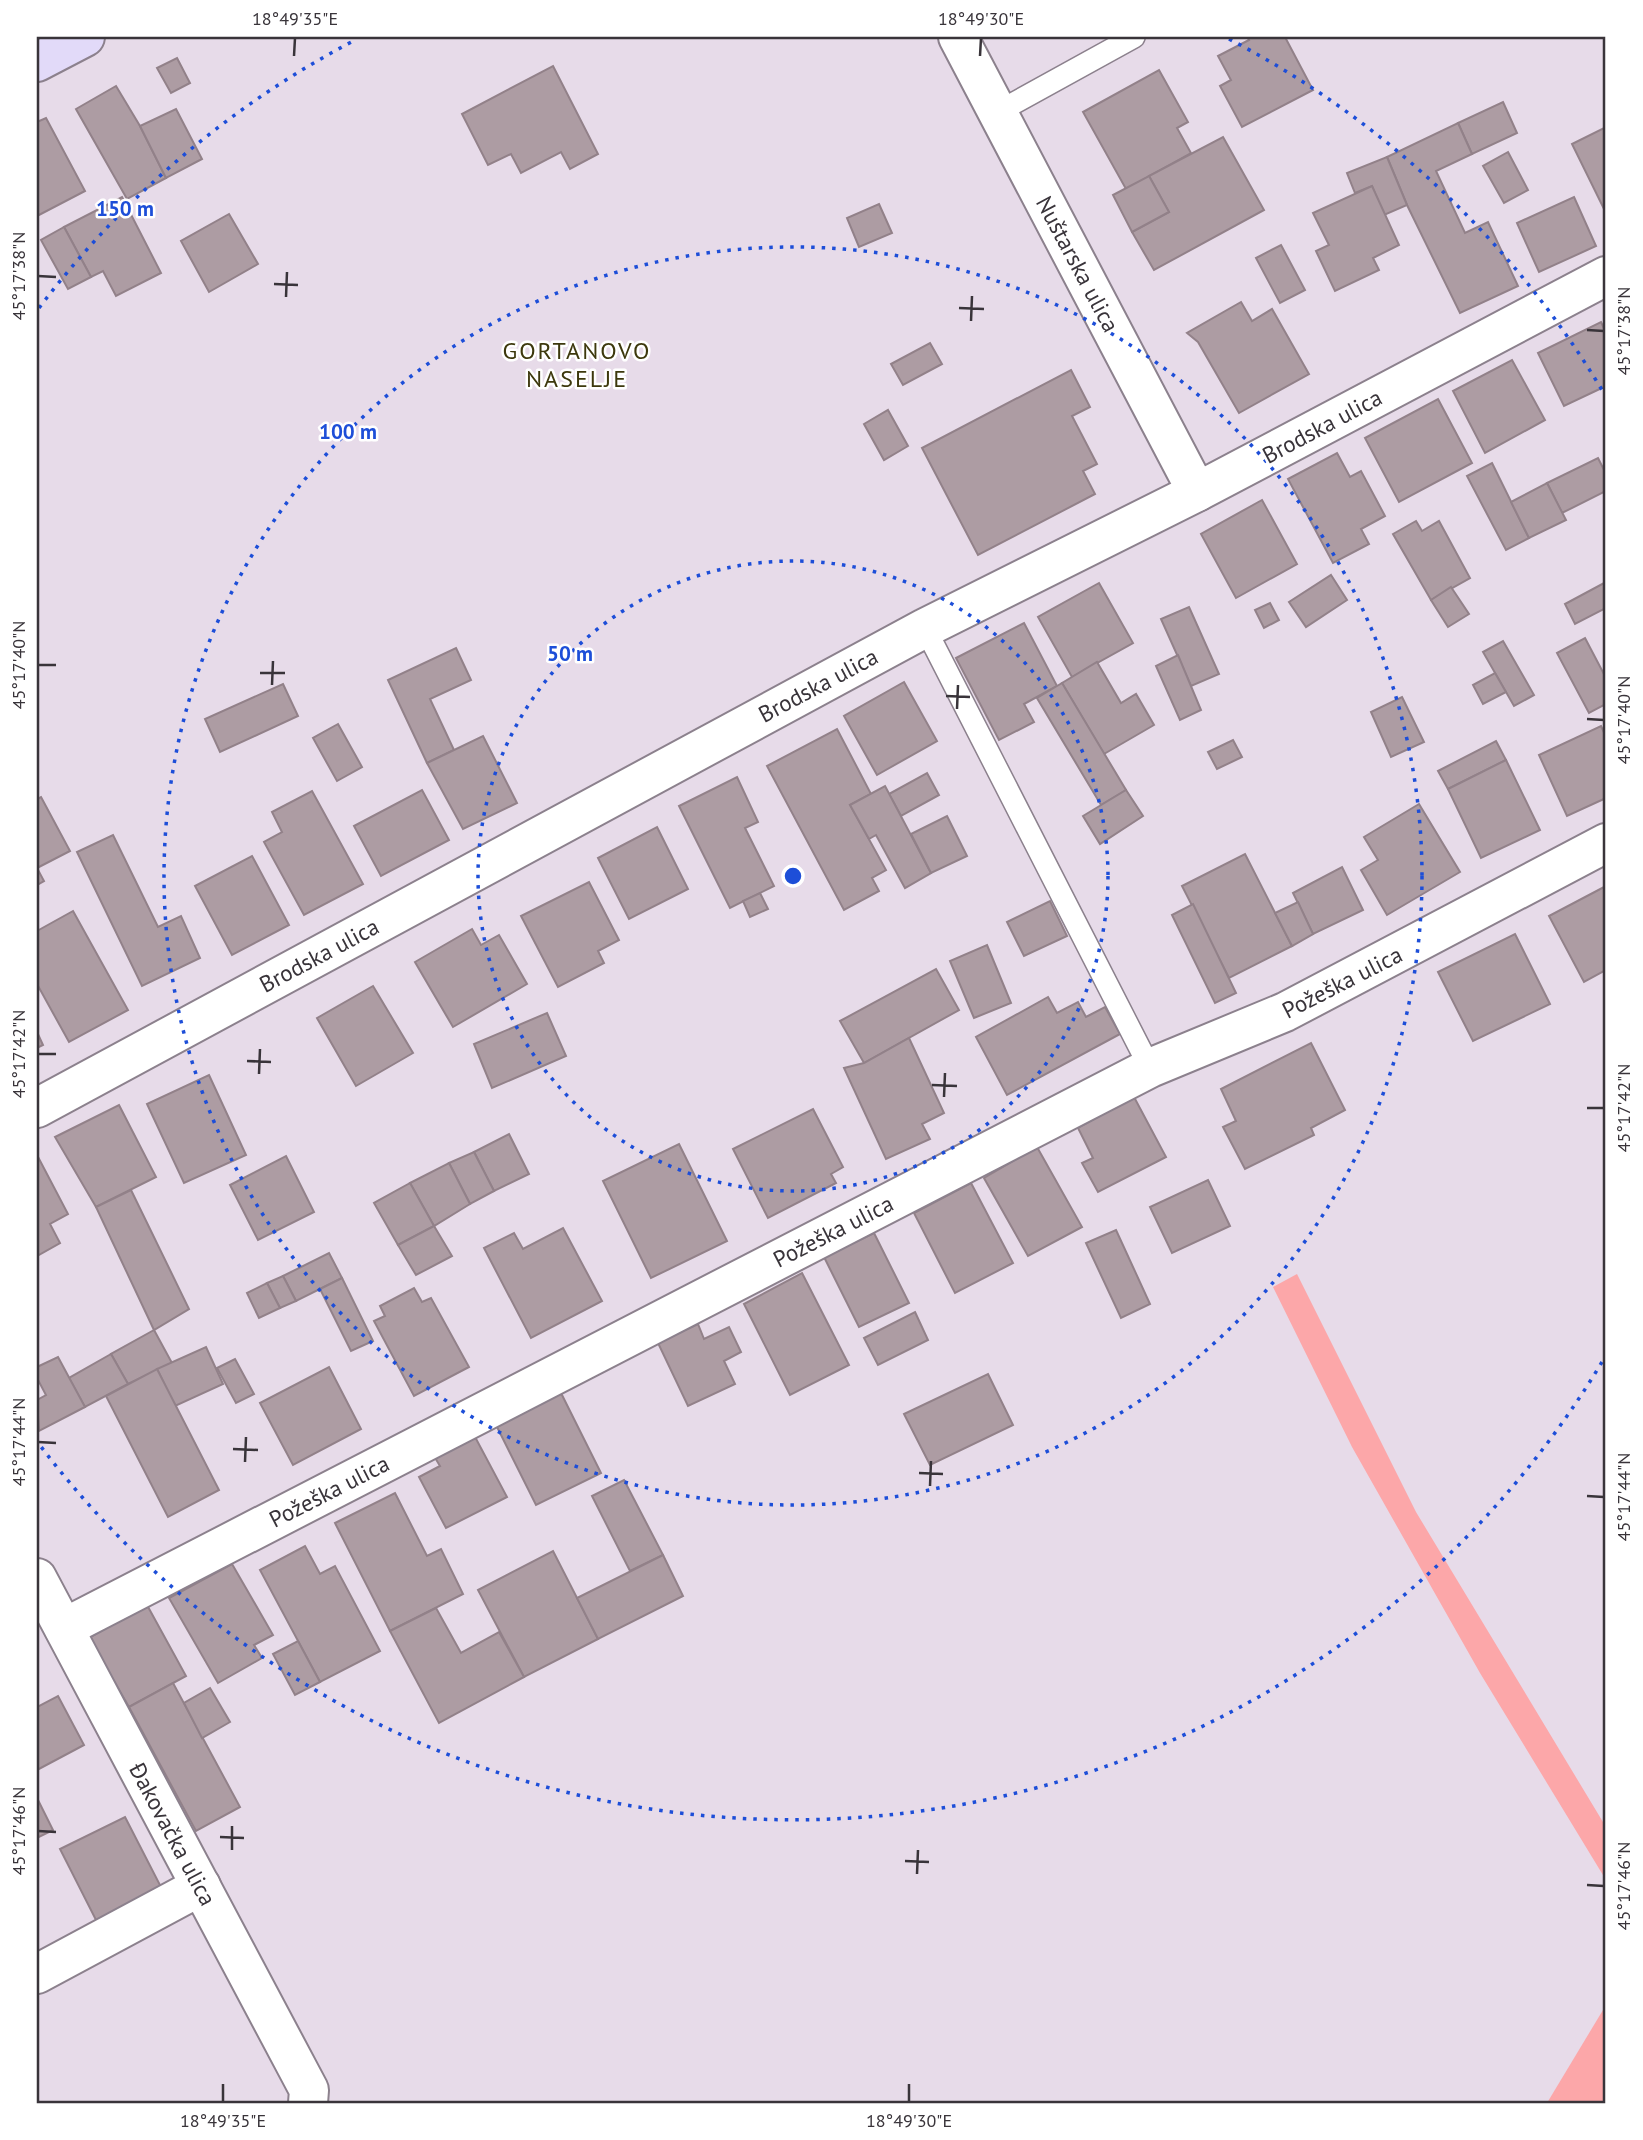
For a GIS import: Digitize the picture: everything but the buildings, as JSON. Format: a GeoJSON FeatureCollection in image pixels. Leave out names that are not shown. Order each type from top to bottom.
{"type":"FeatureCollection","features":[{"type":"Feature","properties":{"kind":"main road"},"geometry":{"type":"LineString","coordinates":[[37,62],[85,37]]}},
{"type":"Feature","properties":{"kind":"street","name":"Nuštarska ulica"},"geometry":{"type":"LineString","coordinates":[[958,37],[1197,492]]}},
{"type":"Feature","properties":{"kind":"street","name":"Brodska ulica"},"geometry":{"type":"LineString","coordinates":[[37,1108],[925,628],[1197,492],[1606,276]]}},
{"type":"Feature","properties":{"kind":"street","name":"Požeška ulica"},"geometry":{"type":"LineString","coordinates":[[64,1628],[1150,1068],[1285,1012],[1606,844]]}},
{"type":"Feature","properties":{"kind":"street","name":"Đakovačka ulica"},"geometry":{"type":"LineString","coordinates":[[37,1578],[201,1886],[308,2097]]}},
{"type":"Feature","properties":{"kind":"street"},"geometry":{"type":"LineString","coordinates":[[37,1974],[201,1886]]}},
{"type":"Feature","properties":{"kind":"lane"},"geometry":{"type":"LineString","coordinates":[[998,112],[1134,37]]}},
{"type":"Feature","properties":{"kind":"lane"},"geometry":{"type":"LineString","coordinates":[[925,628],[1150,1068]]}},
{"type":"Feature","properties":{"kind":"shaded area"},"geometry":{"type":"Polygon","coordinates":[[[1297,1274],[1416,1512],[1606,1827],[1606,1880],[1480,1673],[1352,1447],[1273,1287],[1297,1274]]]}},
{"type":"Feature","properties":{"kind":"shaded area"},"geometry":{"type":"Polygon","coordinates":[[[1606,2005],[1606,2103],[1547,2103],[1606,2005]]]}},
{"type":"Feature","properties":{"kind":"district","name":"GORTANOVO NASELJE"},"geometry":{"type":"Point","coordinates":[577,364]}}]}
